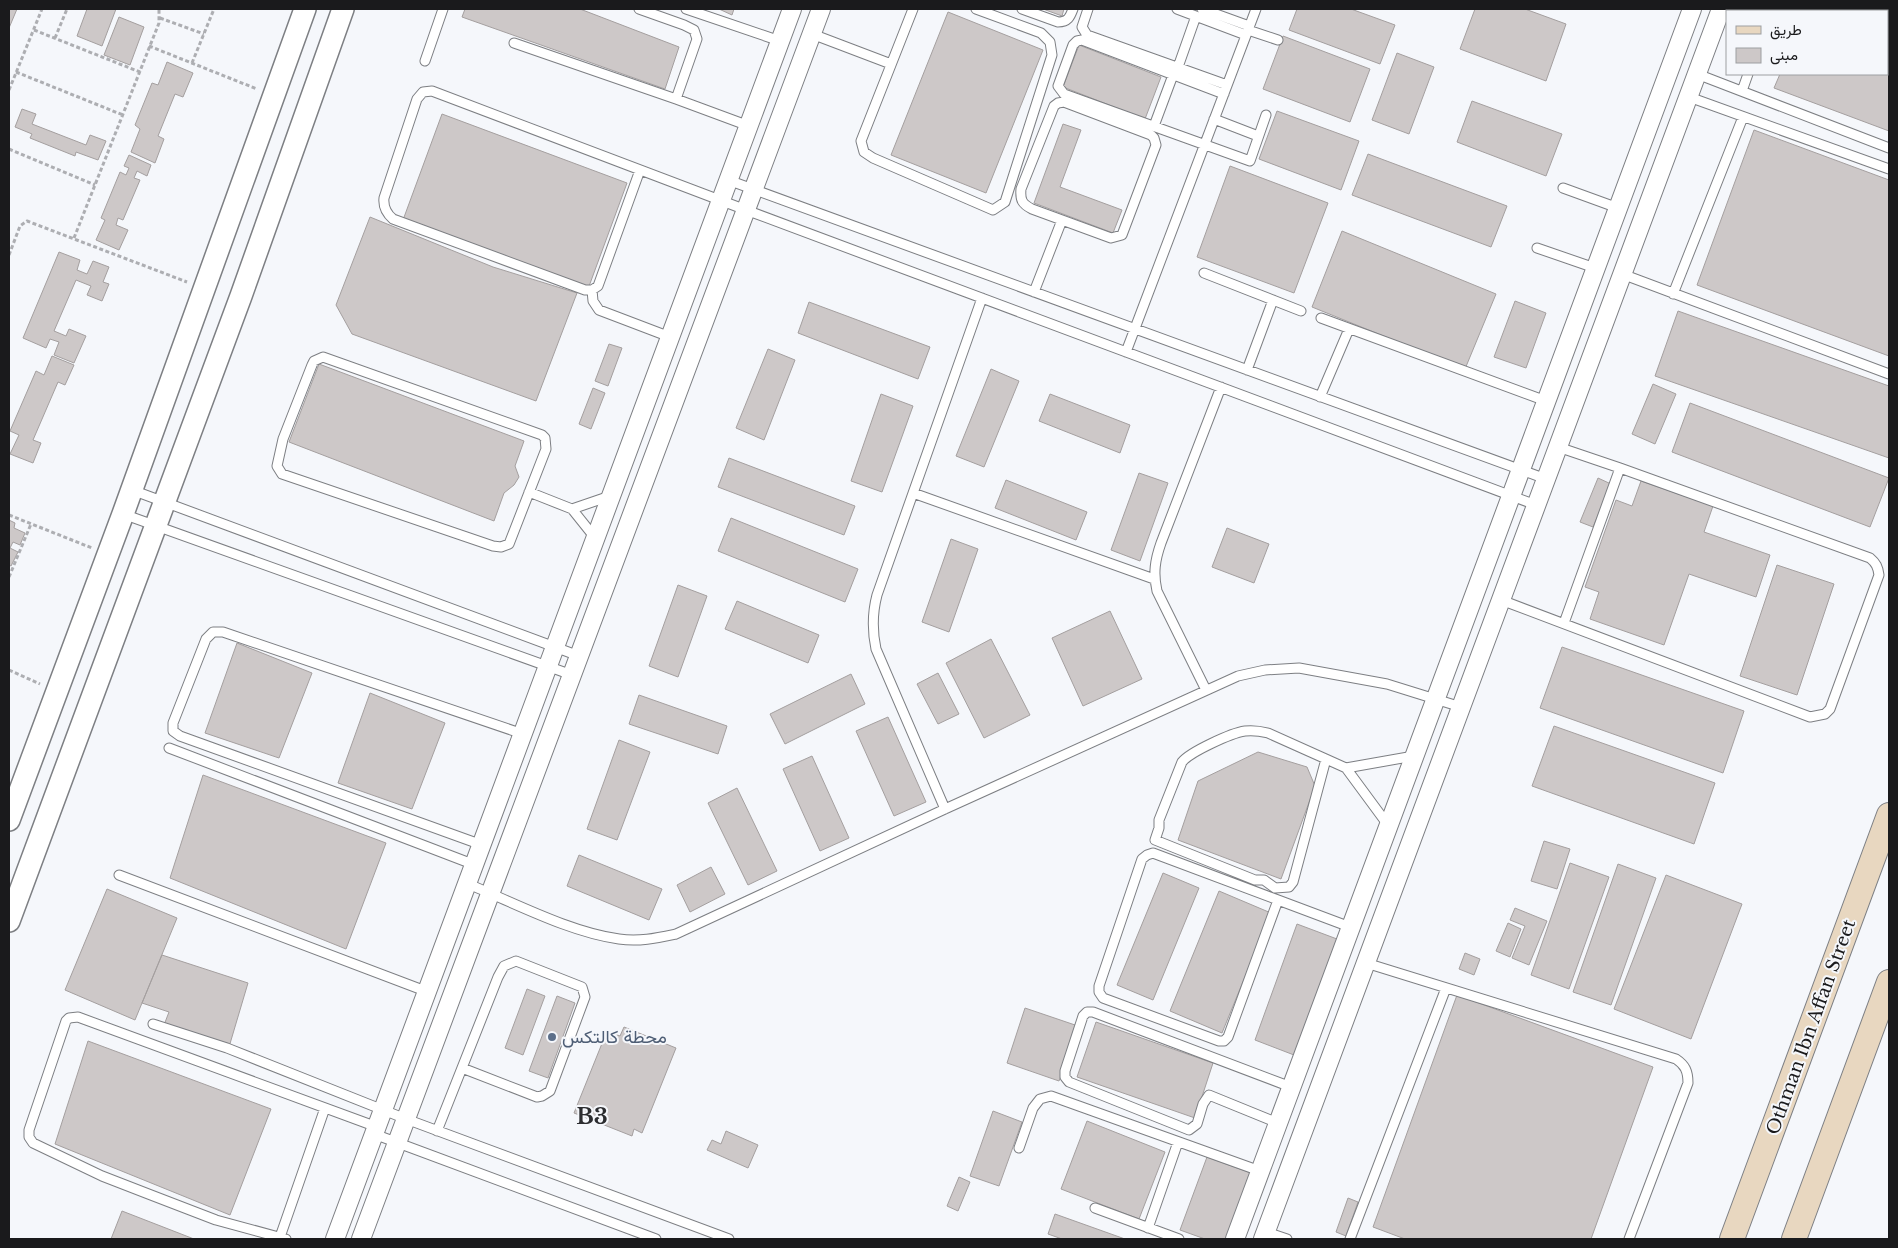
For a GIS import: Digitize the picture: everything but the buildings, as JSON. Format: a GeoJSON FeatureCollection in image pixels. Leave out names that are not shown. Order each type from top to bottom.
{"type":"FeatureCollection","features":[{"type":"Feature","properties":{"kind":"main road","name":"Othman Ibn Affan Street"},"geometry":{"type":"LineString","coordinates":[[1732,1239],[1889,815]]}},
{"type":"Feature","properties":{"kind":"main road"},"geometry":{"type":"LineString","coordinates":[[1794,1239],[1889,982]]}},
{"type":"Feature","properties":{"kind":"street"},"geometry":{"type":"LineString","coordinates":[[9,820],[132,490],[305,9]]}},
{"type":"Feature","properties":{"kind":"street"},"geometry":{"type":"LineString","coordinates":[[9,921],[244,287],[343,9]]}},
{"type":"Feature","properties":{"kind":"street"},"geometry":{"type":"LineString","coordinates":[[335,1239],[792,9]]}},
{"type":"Feature","properties":{"kind":"street"},"geometry":{"type":"LineString","coordinates":[[360,1239],[821,9]]}},
{"type":"Feature","properties":{"kind":"street"},"geometry":{"type":"LineString","coordinates":[[1234,1239],[1692,9]]}},
{"type":"Feature","properties":{"kind":"street"},"geometry":{"type":"LineString","coordinates":[[1265,1235],[1721,9]]}},
{"type":"Feature","properties":{"kind":"lane"},"geometry":{"type":"LineString","coordinates":[[425,61],[443,9]]}},
{"type":"Feature","properties":{"kind":"lane"},"geometry":{"type":"LineString","coordinates":[[639,9],[694,30],[697,39],[676,99]]}},
{"type":"Feature","properties":{"kind":"lane"},"geometry":{"type":"LineString","coordinates":[[686,9],[705,12],[780,41]]}},
{"type":"Feature","properties":{"kind":"lane"},"geometry":{"type":"LineString","coordinates":[[913,9],[861,141],[864,152],[873,158],[993,210],[1005,202],[1052,55],[1050,42],[1041,33],[976,9]]}},
{"type":"Feature","properties":{"kind":"lane"},"geometry":{"type":"LineString","coordinates":[[1022,9],[1058,22],[1066,21],[1073,9]]}},
{"type":"Feature","properties":{"kind":"lane"},"geometry":{"type":"LineString","coordinates":[[1088,9],[1082,27],[1084,33],[1175,71]]}},
{"type":"Feature","properties":{"kind":"lane"},"geometry":{"type":"LineString","coordinates":[[1177,9],[1199,12],[1278,40]]}},
{"type":"Feature","properties":{"kind":"lane"},"geometry":{"type":"LineString","coordinates":[[1126,352],[1256,9]]}},
{"type":"Feature","properties":{"kind":"lane"},"geometry":{"type":"LineString","coordinates":[[1154,126],[1199,12]]}},
{"type":"Feature","properties":{"kind":"lane"},"geometry":{"type":"LineString","coordinates":[[812,34],[891,64]]}},
{"type":"Feature","properties":{"kind":"lane"},"geometry":{"type":"LineString","coordinates":[[1226,89],[1085,41],[1079,41],[1073,45],[1059,82],[1059,89],[1064,94],[1250,161],[1266,115]]}},
{"type":"Feature","properties":{"kind":"lane"},"geometry":{"type":"LineString","coordinates":[[514,43],[748,126]]}},
{"type":"Feature","properties":{"kind":"lane"},"geometry":{"type":"LineString","coordinates":[[1697,74],[1889,148]]}},
{"type":"Feature","properties":{"kind":"lane"},"geometry":{"type":"LineString","coordinates":[[1742,91],[1748,75]]}},
{"type":"Feature","properties":{"kind":"lane"},"geometry":{"type":"LineString","coordinates":[[640,170],[598,286],[592,290],[585,290],[393,219],[388,215],[383,204],[417,99],[423,92],[432,91],[640,170],[721,201],[1536,505]]}},
{"type":"Feature","properties":{"kind":"lane"},"geometry":{"type":"LineString","coordinates":[[1689,96],[1889,169]]}},
{"type":"Feature","properties":{"kind":"lane"},"geometry":{"type":"LineString","coordinates":[[1064,102],[1151,135],[1154,138],[1156,145],[1122,235],[1111,238],[1062,220],[1024,206],[1020,198],[1021,190],[1054,106],[1064,102]]}},
{"type":"Feature","properties":{"kind":"lane"},"geometry":{"type":"LineString","coordinates":[[1673,294],[1743,117]]}},
{"type":"Feature","properties":{"kind":"lane"},"geometry":{"type":"LineString","coordinates":[[1214,119],[1258,136]]}},
{"type":"Feature","properties":{"kind":"lane"},"geometry":{"type":"LineString","coordinates":[[728,180],[1546,479]]}},
{"type":"Feature","properties":{"kind":"lane"},"geometry":{"type":"LineString","coordinates":[[1563,188],[1618,208]]}},
{"type":"Feature","properties":{"kind":"lane"},"geometry":{"type":"LineString","coordinates":[[1034,292],[1062,220]]}},
{"type":"Feature","properties":{"kind":"lane"},"geometry":{"type":"LineString","coordinates":[[1537,248],[1596,268]]}},
{"type":"Feature","properties":{"kind":"lane"},"geometry":{"type":"LineString","coordinates":[[1204,273],[1302,311]]}},
{"type":"Feature","properties":{"kind":"lane"},"geometry":{"type":"LineString","coordinates":[[1622,274],[1889,374]]}},
{"type":"Feature","properties":{"kind":"lane"},"geometry":{"type":"LineString","coordinates":[[592,290],[593,301],[599,310],[670,337]]}},
{"type":"Feature","properties":{"kind":"lane"},"geometry":{"type":"LineString","coordinates":[[945,809],[876,649],[872,631],[872,613],[982,298]]}},
{"type":"Feature","properties":{"kind":"lane"},"geometry":{"type":"LineString","coordinates":[[1247,370],[1274,300]]}},
{"type":"Feature","properties":{"kind":"lane"},"geometry":{"type":"LineString","coordinates":[[1321,318],[1546,400]]}},
{"type":"Feature","properties":{"kind":"lane"},"geometry":{"type":"LineString","coordinates":[[1320,397],[1348,328]]}},
{"type":"Feature","properties":{"kind":"lane"},"geometry":{"type":"LineString","coordinates":[[323,357],[542,434],[545,438],[546,449],[529,492],[509,544],[497,547],[282,474],[277,466],[283,439],[312,365],[318,358],[323,357]]}},
{"type":"Feature","properties":{"kind":"lane"},"geometry":{"type":"LineString","coordinates":[[1206,690],[1157,591],[1154,567],[1160,543],[1221,388]]}},
{"type":"Feature","properties":{"kind":"lane"},"geometry":{"type":"LineString","coordinates":[[1501,600],[1803,715],[1818,717],[1830,709],[1879,575],[1878,568],[1870,558],[1558,447]]}},
{"type":"Feature","properties":{"kind":"lane"},"geometry":{"type":"LineString","coordinates":[[1564,623],[1620,468]]}},
{"type":"Feature","properties":{"kind":"lane"},"geometry":{"type":"LineString","coordinates":[[132,490],[579,656]]}},
{"type":"Feature","properties":{"kind":"lane"},"geometry":{"type":"LineString","coordinates":[[529,492],[572,509],[596,539]]}},
{"type":"Feature","properties":{"kind":"lane"},"geometry":{"type":"LineString","coordinates":[[913,492],[1154,579]]}},
{"type":"Feature","properties":{"kind":"lane"},"geometry":{"type":"LineString","coordinates":[[572,509],[612,495]]}},
{"type":"Feature","properties":{"kind":"lane"},"geometry":{"type":"LineString","coordinates":[[123,514],[572,676]]}},
{"type":"Feature","properties":{"kind":"lane"},"geometry":{"type":"LineString","coordinates":[[482,846],[180,736],[173,731],[172,723],[206,639],[213,632],[223,632],[523,734]]}},
{"type":"Feature","properties":{"kind":"lane"},"geometry":{"type":"LineString","coordinates":[[468,884],[578,929],[620,939],[648,940],[676,934],[1238,676],[1265,670],[1299,668],[1387,684],[1461,706]]}},
{"type":"Feature","properties":{"kind":"lane"},"geometry":{"type":"LineString","coordinates":[[1326,759],[1292,882],[1289,886],[1275,888],[1264,880],[1255,880],[1155,840],[1160,820],[1182,762],[1194,752],[1243,731],[1268,733],[1326,759],[1346,768],[1388,825]]}},
{"type":"Feature","properties":{"kind":"lane"},"geometry":{"type":"LineString","coordinates":[[169,748],[475,865]]}},
{"type":"Feature","properties":{"kind":"lane"},"geometry":{"type":"LineString","coordinates":[[1346,768],[1414,756]]}},
{"type":"Feature","properties":{"kind":"lane"},"geometry":{"type":"LineString","coordinates":[[1278,900],[1228,1037],[1224,1041],[1219,1041],[1103,998],[1099,992],[1099,986],[1142,859],[1153,853],[1350,927]]}},
{"type":"Feature","properties":{"kind":"lane"},"geometry":{"type":"LineString","coordinates":[[119,875],[428,992]]}},
{"type":"Feature","properties":{"kind":"lane"},"geometry":{"type":"LineString","coordinates":[[437,1130],[498,977],[504,966],[516,961],[580,984],[584,990],[585,997],[550,1091],[546,1094],[537,1097],[462,1068]]}},
{"type":"Feature","properties":{"kind":"lane"},"geometry":{"type":"LineString","coordinates":[[1366,963],[1676,1059],[1683,1064],[1688,1076],[1688,1083],[1629,1239]]}},
{"type":"Feature","properties":{"kind":"lane"},"geometry":{"type":"LineString","coordinates":[[1350,1239],[1446,988]]}},
{"type":"Feature","properties":{"kind":"lane"},"geometry":{"type":"LineString","coordinates":[[1278,1123],[1210,1095],[1203,1104],[1197,1124],[1189,1130],[1069,1082],[1065,1077],[1065,1071],[1083,1016],[1087,1012],[1093,1012],[1291,1087]]}},
{"type":"Feature","properties":{"kind":"lane"},"geometry":{"type":"LineString","coordinates":[[325,1108],[283,1238],[216,1220],[151,1196],[102,1176],[33,1143],[29,1137],[29,1130],[64,1025],[69,1018],[78,1016],[325,1108],[397,1142],[637,1236],[656,1239]]}},
{"type":"Feature","properties":{"kind":"lane"},"geometry":{"type":"LineString","coordinates":[[153,1024],[227,1048],[406,1119],[728,1239]]}},
{"type":"Feature","properties":{"kind":"lane"},"geometry":{"type":"LineString","coordinates":[[1019,1148],[1032,1108],[1040,1099],[1052,1096],[1260,1171]]}},
{"type":"Feature","properties":{"kind":"lane"},"geometry":{"type":"LineString","coordinates":[[1148,1228],[1178,1142]]}},
{"type":"Feature","properties":{"kind":"lane"},"geometry":{"type":"LineString","coordinates":[[1094,1208],[1179,1239]]}},
{"type":"Feature","properties":{"kind":"lane"},"geometry":{"type":"LineString","coordinates":[[1265,1235],[1287,1239]]}},
{"type":"Feature","properties":{"kind":"path"},"geometry":{"type":"LineString","coordinates":[[9,90],[42,9]]}},
{"type":"Feature","properties":{"kind":"path"},"geometry":{"type":"LineString","coordinates":[[55,38],[67,9]]}},
{"type":"Feature","properties":{"kind":"path"},"geometry":{"type":"LineString","coordinates":[[74,238],[150,46],[160,18],[159,9]]}},
{"type":"Feature","properties":{"kind":"path"},"geometry":{"type":"LineString","coordinates":[[192,64],[214,9]]}},
{"type":"Feature","properties":{"kind":"path"},"geometry":{"type":"LineString","coordinates":[[160,18],[204,34]]}},
{"type":"Feature","properties":{"kind":"path"},"geometry":{"type":"LineString","coordinates":[[34,30],[140,72]]}},
{"type":"Feature","properties":{"kind":"path"},"geometry":{"type":"LineString","coordinates":[[150,46],[274,95]]}},
{"type":"Feature","properties":{"kind":"path"},"geometry":{"type":"LineString","coordinates":[[16,72],[123,115]]}},
{"type":"Feature","properties":{"kind":"path"},"geometry":{"type":"LineString","coordinates":[[9,149],[95,185]]}},
{"type":"Feature","properties":{"kind":"path"},"geometry":{"type":"LineString","coordinates":[[9,255],[20,226],[27,221],[204,289]]}},
{"type":"Feature","properties":{"kind":"path"},"geometry":{"type":"LineString","coordinates":[[9,515],[108,554]]}},
{"type":"Feature","properties":{"kind":"path"},"geometry":{"type":"LineString","coordinates":[[9,577],[31,524]]}},
{"type":"Feature","properties":{"kind":"place","name":"محطة كالتكس"},"geometry":{"type":"Point","coordinates":[552,1037]}},
{"type":"Feature","properties":{"kind":"district","name":"B3"},"geometry":{"type":"Point","coordinates":[592,1116]}}]}
